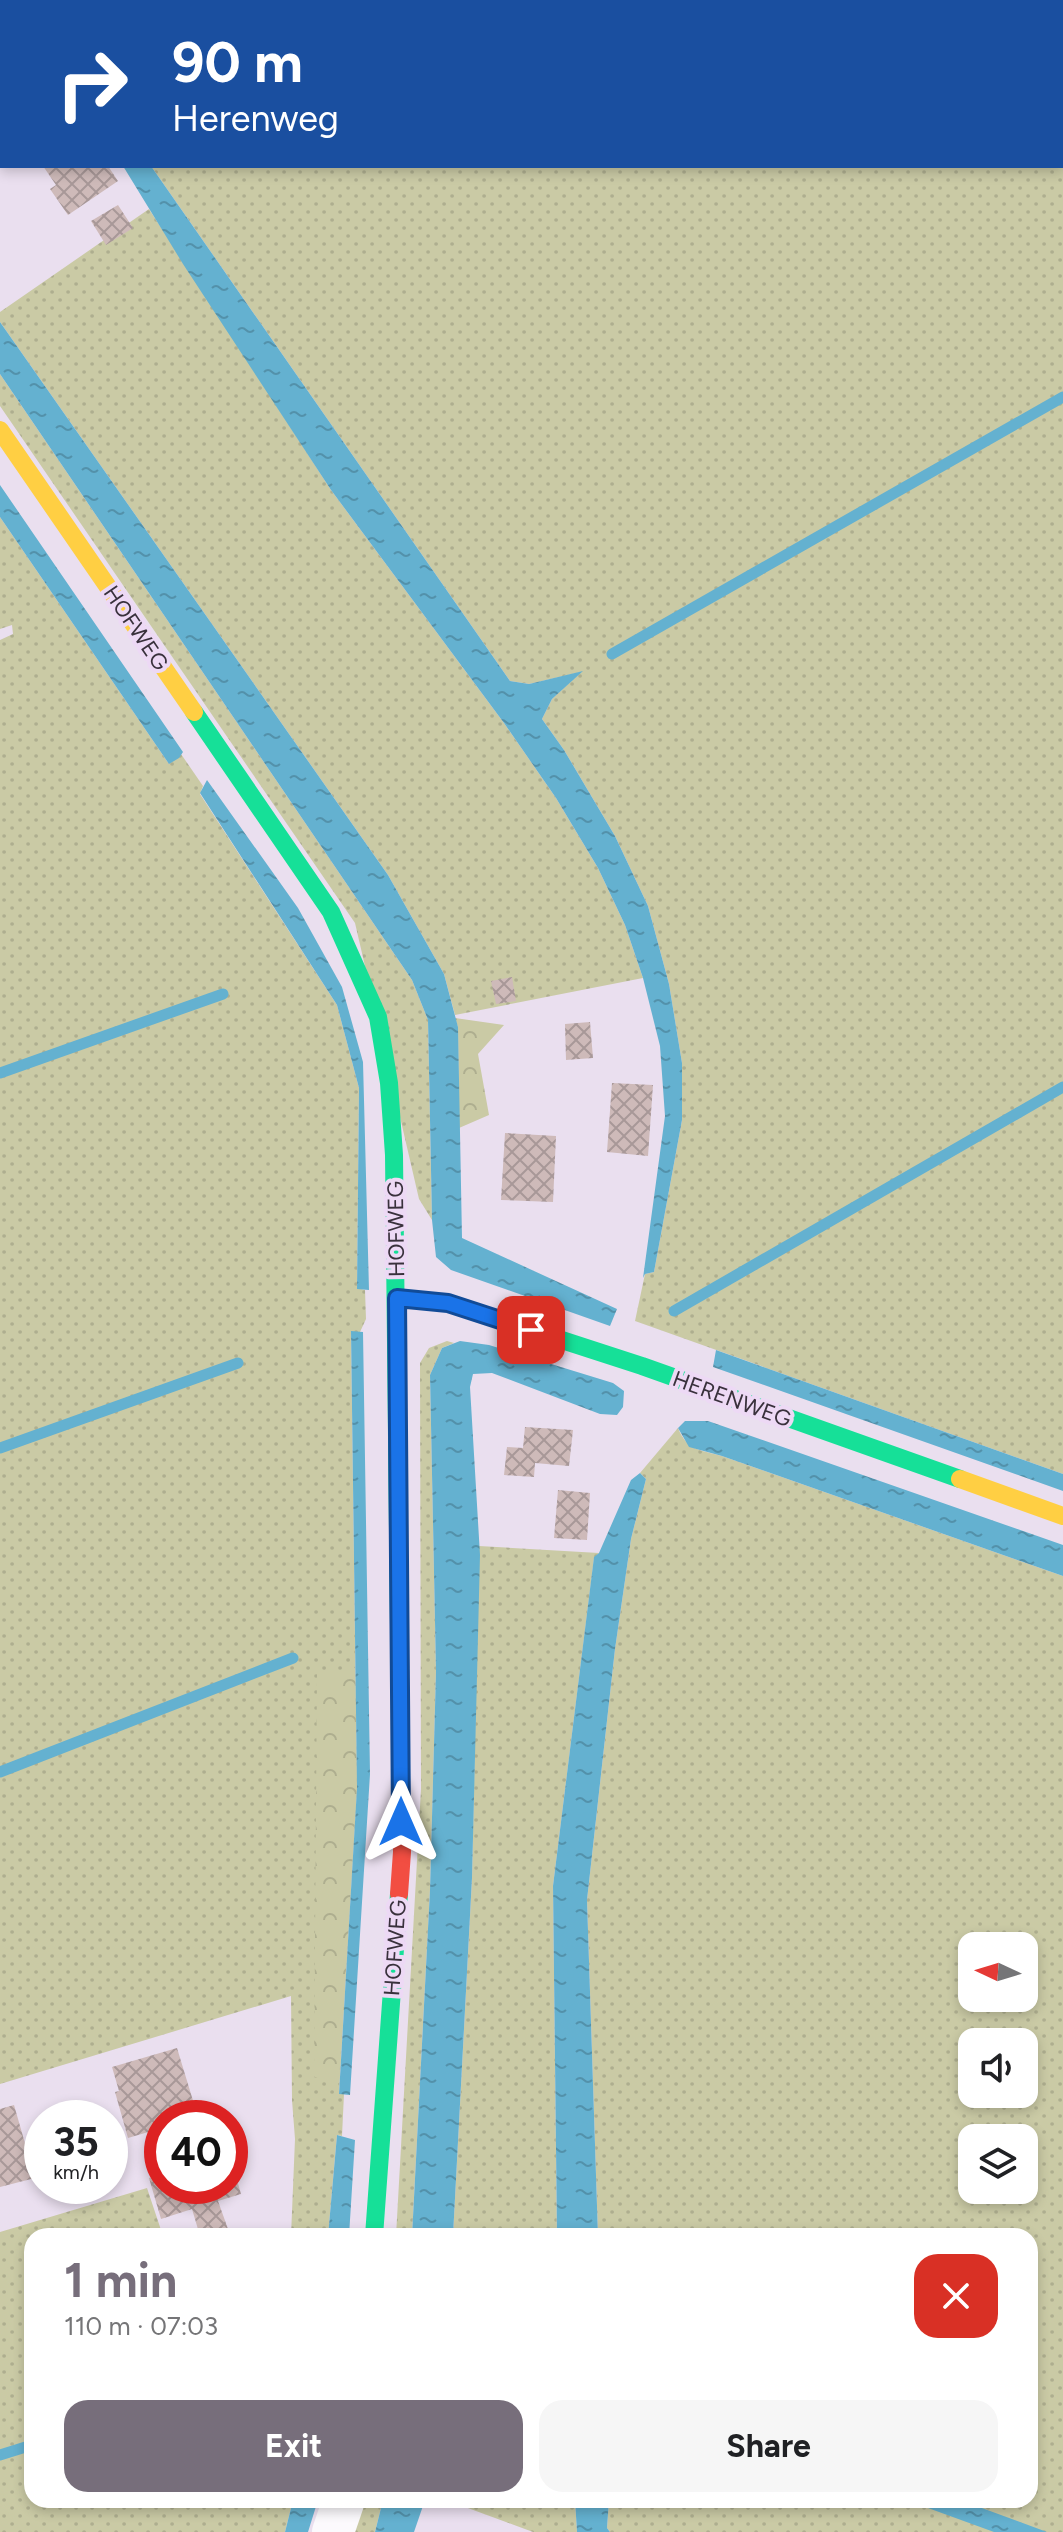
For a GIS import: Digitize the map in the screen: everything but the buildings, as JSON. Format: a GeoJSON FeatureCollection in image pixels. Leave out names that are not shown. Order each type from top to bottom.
{"type":"FeatureCollection","features":[{"type":"Feature","properties":{"kind":"street","name":"HOFWEG"},"geometry":{"type":"LineString","coordinates":[[0,430],[331,912],[378,1017],[389,1083],[394,1155],[402,1852],[375,2228]]}},
{"type":"Feature","properties":{"kind":"street","name":"HERENWEG"},"geometry":{"type":"LineString","coordinates":[[397,1298],[448,1303],[642,1366],[1063,1516]]}},
{"type":"Feature","properties":{"kind":"street"},"geometry":{"type":"LineString","coordinates":[[333,2532],[341,2508]]}},
{"type":"Feature","properties":{"kind":"green space"},"geometry":{"type":"Polygon","coordinates":[[[152,168],[1063,168],[1063,1474],[635,1321],[645,1274],[654,1272],[682,1120],[682,1063],[669,984],[648,906],[615,836],[542,719],[552,699],[581,672],[529,684],[510,681],[152,168]]]}},
{"type":"Feature","properties":{"kind":"green space"},"geometry":{"type":"Polygon","coordinates":[[[149,209],[331,490],[556,798],[598,868],[625,925],[643,978],[455,1015],[444,974],[388,875],[0,322],[0,312],[149,209]]]}},
{"type":"Feature","properties":{"kind":"green space"},"geometry":{"type":"Polygon","coordinates":[[[0,374],[412,980],[428,1020],[432,1220],[419,1199],[355,923],[0,406],[0,374]]]}},
{"type":"Feature","properties":{"kind":"green space"},"geometry":{"type":"Polygon","coordinates":[[[0,517],[169,764],[181,754],[203,786],[200,794],[337,1005],[359,1088],[357,1288],[365,1290],[366,1319],[360,1332],[351,1332],[357,1788],[339,2093],[344,2094],[342,2136],[337,2135],[329,2228],[291,2228],[295,2139],[291,1996],[0,2084],[0,640],[13,634],[12,625],[0,629],[0,517]]]}},
{"type":"Feature","properties":{"kind":"green space"},"geometry":{"type":"Polygon","coordinates":[[[455,1018],[504,1025],[478,1054],[489,1115],[459,1128],[458,1027],[455,1018]]]}},
{"type":"Feature","properties":{"kind":"green space"},"geometry":{"type":"Polygon","coordinates":[[[447,1341],[454,1343],[442,1348],[430,1375],[436,1671],[430,1890],[412,2228],[396,2228],[421,1789],[420,1363],[429,1348],[447,1341]]]}},
{"type":"Feature","properties":{"kind":"green space"},"geometry":{"type":"Polygon","coordinates":[[[678,1428],[686,1441],[696,1448],[1063,1576],[1063,2532],[610,2532],[607,2528],[608,2508],[1038,2508],[1038,2228],[598,2228],[587,1900],[615,1649],[631,1539],[646,1479],[640,1473],[678,1428]]]}},
{"type":"Feature","properties":{"kind":"green space"},"geometry":{"type":"Polygon","coordinates":[[[479,1546],[599,1553],[594,1558],[553,1886],[557,2228],[453,2228],[472,1878],[479,1546]]]}},
{"type":"Feature","properties":{"kind":"green space"},"geometry":{"type":"Polygon","coordinates":[[[355,1668],[357,1788],[339,2083],[314,2077],[317,1673],[355,1668]]]}},
{"type":"Feature","properties":{"kind":"green space"},"geometry":{"type":"Polygon","coordinates":[[[144,2189],[144,2204],[152,2204],[160,2228],[24,2228],[24,2508],[291,2508],[285,2532],[0,2532],[0,2232],[94,2204],[128,2204],[128,2194],[144,2189]]]}},
{"type":"Feature","properties":{"kind":"green space"},"geometry":{"type":"Polygon","coordinates":[[[359,2508],[381,2508],[375,2532],[351,2532],[359,2508]]]}},
{"type":"Feature","properties":{"kind":"green space"},"geometry":{"type":"Polygon","coordinates":[[[468,2508],[576,2508],[577,2532],[533,2532],[468,2508]]]}},
{"type":"Feature","properties":{"kind":"water"},"geometry":{"type":"Polygon","coordinates":[[[124,168],[152,168],[510,681],[529,684],[583,671],[552,699],[542,719],[615,836],[648,906],[669,984],[682,1063],[682,1120],[654,1272],[645,1274],[643,1278],[665,1116],[660,1046],[643,978],[625,925],[598,868],[556,798],[331,490],[183,264],[124,168]]]}},
{"type":"Feature","properties":{"kind":"water"},"geometry":{"type":"Polygon","coordinates":[[[0,322],[388,875],[444,974],[458,1027],[462,1238],[617,1309],[610,1326],[451,1270],[436,1257],[432,1220],[428,1020],[412,980],[0,374],[0,322]]]}},
{"type":"Feature","properties":{"kind":"water"},"geometry":{"type":"Polygon","coordinates":[[[0,485],[183,752],[179,758],[169,764],[0,517],[0,485]]]}},
{"type":"Feature","properties":{"kind":"water"},"geometry":{"type":"Polygon","coordinates":[[[207,780],[298,908],[342,987],[363,1062],[369,1290],[357,1289],[359,1088],[337,1005],[200,793],[207,780]]]}},
{"type":"Feature","properties":{"kind":"water"},"geometry":{"type":"Polygon","coordinates":[[[351,1331],[363,1332],[370,1774],[350,2095],[339,2094],[357,1788],[351,1331]]]}},
{"type":"Feature","properties":{"kind":"water"},"geometry":{"type":"Polygon","coordinates":[[[460,1341],[489,1345],[613,1383],[624,1391],[623,1407],[617,1415],[600,1414],[492,1373],[473,1374],[470,1387],[480,1555],[472,1878],[453,2228],[412,2228],[430,1890],[436,1671],[430,1375],[442,1348],[460,1341]]]}},
{"type":"Feature","properties":{"kind":"water"},"geometry":{"type":"Polygon","coordinates":[[[716,1350],[1063,1474],[1063,1491],[713,1367],[716,1350]]]}},
{"type":"Feature","properties":{"kind":"water"},"geometry":{"type":"Polygon","coordinates":[[[685,1421],[708,1421],[1063,1545],[1063,1576],[689,1447],[678,1428],[685,1421]]]}},
{"type":"Feature","properties":{"kind":"water"},"geometry":{"type":"Polygon","coordinates":[[[640,1473],[646,1479],[631,1539],[615,1649],[587,1900],[598,2228],[557,2228],[553,1886],[594,1557],[599,1553],[631,1480],[640,1473]]]}},
{"type":"Feature","properties":{"kind":"water"},"geometry":{"type":"Polygon","coordinates":[[[337,2135],[355,2140],[350,2228],[329,2228],[337,2135]]]}},
{"type":"Feature","properties":{"kind":"water"},"geometry":{"type":"Polygon","coordinates":[[[291,2508],[316,2508],[308,2532],[285,2532],[291,2508]]]}},
{"type":"Feature","properties":{"kind":"water"},"geometry":{"type":"Polygon","coordinates":[[[381,2508],[422,2508],[414,2532],[375,2532],[381,2508]]]}},
{"type":"Feature","properties":{"kind":"water"},"geometry":{"type":"Polygon","coordinates":[[[576,2508],[608,2508],[607,2528],[610,2532],[577,2532],[576,2508]]]}},
{"type":"Feature","properties":{"kind":"water"},"geometry":{"type":"Polygon","coordinates":[[[928,2508],[982,2508],[1047,2532],[994,2532],[928,2508]]]}},
{"type":"Feature","properties":{"kind":"waterway"},"geometry":{"type":"LineString","coordinates":[[612,654],[1063,397]]}},
{"type":"Feature","properties":{"kind":"waterway"},"geometry":{"type":"LineString","coordinates":[[0,1073],[223,994]]}},
{"type":"Feature","properties":{"kind":"waterway"},"geometry":{"type":"LineString","coordinates":[[674,1311],[1063,1087]]}},
{"type":"Feature","properties":{"kind":"waterway"},"geometry":{"type":"LineString","coordinates":[[0,1448],[238,1363]]}},
{"type":"Feature","properties":{"kind":"waterway"},"geometry":{"type":"LineString","coordinates":[[0,1772],[293,1658]]}},
{"type":"Feature","properties":{"kind":"waterway"},"geometry":{"type":"LineString","coordinates":[[0,2455],[24,2448]]}},
{"type":"Feature","properties":{"kind":"traffic: fast"},"geometry":{"type":"LineString","coordinates":[[194,712],[331,912],[378,1017],[389,1083],[394,1155],[399,1624]]}},
{"type":"Feature","properties":{"kind":"traffic: fast"},"geometry":{"type":"LineString","coordinates":[[397,1298],[448,1303],[642,1366],[960,1479]]}},
{"type":"Feature","properties":{"kind":"traffic: fast"},"geometry":{"type":"LineString","coordinates":[[375,2228],[399,1894]]}},
{"type":"Feature","properties":{"kind":"traffic: slow"},"geometry":{"type":"LineString","coordinates":[[0,430],[194,712]]}},
{"type":"Feature","properties":{"kind":"traffic: slow"},"geometry":{"type":"LineString","coordinates":[[960,1479],[1063,1516]]}},
{"type":"Feature","properties":{"kind":"traffic: jam"},"geometry":{"type":"LineString","coordinates":[[399,1624],[402,1852],[399,1894]]}},
{"type":"Feature","properties":{"kind":"route"},"geometry":{"type":"LineString","coordinates":[[401,1822],[397,1298],[448,1303],[531,1330]]}}]}
